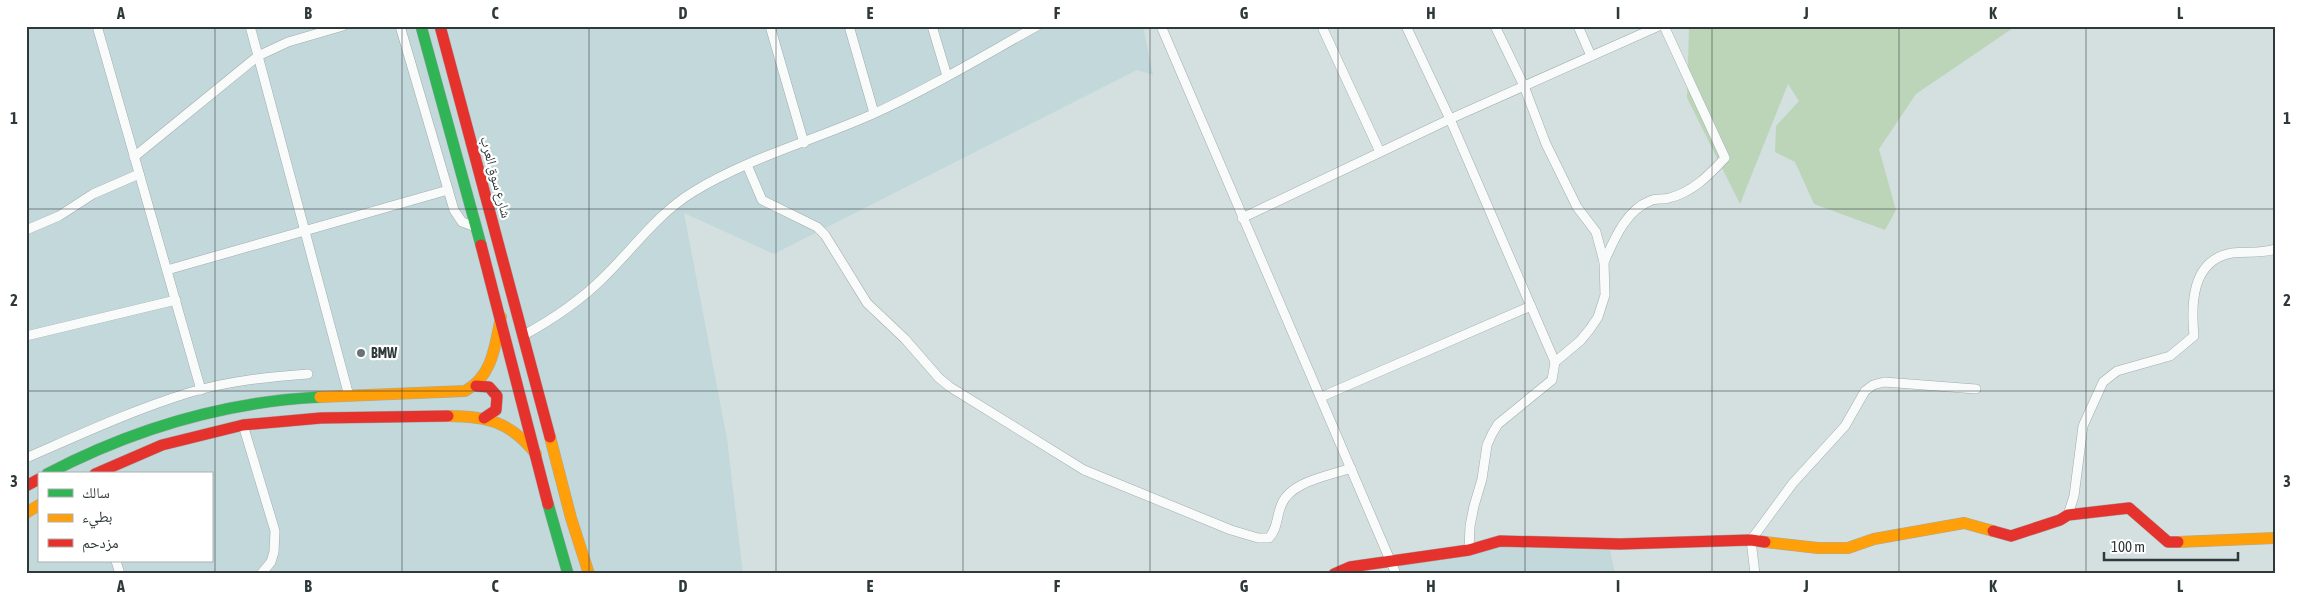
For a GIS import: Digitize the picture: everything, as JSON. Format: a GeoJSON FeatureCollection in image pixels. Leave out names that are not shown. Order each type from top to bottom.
{"type":"FeatureCollection","features":[{"type":"Feature","properties":{"kind":"main road"},"geometry":{"type":"LineString","coordinates":[[421,26],[501,317],[556,536],[568,574]]}},
{"type":"Feature","properties":{"kind":"main road","name":"شارع سوق العرب"},"geometry":{"type":"LineString","coordinates":[[440,26],[524,335],[571,518],[589,574]]}},
{"type":"Feature","properties":{"kind":"main road"},"geometry":{"type":"LineString","coordinates":[[476,386],[488,370],[501,317]]}},
{"type":"Feature","properties":{"kind":"main road"},"geometry":{"type":"LineString","coordinates":[[51,472],[104,444],[188,415],[266,401],[458,392],[476,386],[489,387],[497,396],[497,408],[491,415],[484,418]]}},
{"type":"Feature","properties":{"kind":"main road"},"geometry":{"type":"LineString","coordinates":[[100,472],[162,445],[198,434],[243,425],[321,418],[463,416],[484,418],[514,431],[522,437],[536,454]]}},
{"type":"Feature","properties":{"kind":"main road"},"geometry":{"type":"LineString","coordinates":[[26,486],[38,480]]}},
{"type":"Feature","properties":{"kind":"main road"},"geometry":{"type":"LineString","coordinates":[[26,513],[38,506]]}},
{"type":"Feature","properties":{"kind":"main road"},"geometry":{"type":"LineString","coordinates":[[1334,574],[1350,567],[1430,554],[1469,550],[1500,541],[1620,544],[1751,540],[1818,548],[1848,548],[1874,539],[1964,523],[2010,536],[2060,520],[2068,515],[2129,508],[2168,542],[2275,538]]}},
{"type":"Feature","properties":{"kind":"street"},"geometry":{"type":"LineString","coordinates":[[98,26],[202,390]]}},
{"type":"Feature","properties":{"kind":"street"},"geometry":{"type":"LineString","coordinates":[[250,26],[349,396]]}},
{"type":"Feature","properties":{"kind":"street"},"geometry":{"type":"LineString","coordinates":[[134,157],[258,56],[288,42],[343,26]]}},
{"type":"Feature","properties":{"kind":"street"},"geometry":{"type":"LineString","coordinates":[[400,26],[458,218],[466,225],[476,227]]}},
{"type":"Feature","properties":{"kind":"street"},"geometry":{"type":"LineString","coordinates":[[770,26],[804,143]]}},
{"type":"Feature","properties":{"kind":"street"},"geometry":{"type":"LineString","coordinates":[[849,26],[874,113]]}},
{"type":"Feature","properties":{"kind":"street"},"geometry":{"type":"LineString","coordinates":[[932,26],[947,76]]}},
{"type":"Feature","properties":{"kind":"street"},"geometry":{"type":"LineString","coordinates":[[524,335],[557,316],[588,292],[657,221],[680,201],[705,185],[747,165],[874,113],[947,76],[1037,26]]}},
{"type":"Feature","properties":{"kind":"street"},"geometry":{"type":"LineString","coordinates":[[1161,26],[1396,574]]}},
{"type":"Feature","properties":{"kind":"street"},"geometry":{"type":"LineString","coordinates":[[1406,26],[1450,119],[1556,362]]}},
{"type":"Feature","properties":{"kind":"street"},"geometry":{"type":"LineString","coordinates":[[1469,550],[1470,526],[1487,445],[1492,434],[1498,424],[1552,380],[1556,362],[1580,341],[1598,317],[1605,295],[1604,262],[1596,232],[1577,207],[1546,144],[1524,86],[1495,26]]}},
{"type":"Feature","properties":{"kind":"street"},"geometry":{"type":"LineString","coordinates":[[1578,26],[1591,56]]}},
{"type":"Feature","properties":{"kind":"street"},"geometry":{"type":"LineString","coordinates":[[1242,218],[1450,119],[1659,26]]}},
{"type":"Feature","properties":{"kind":"street"},"geometry":{"type":"LineString","coordinates":[[1604,262],[1617,234],[1636,210],[1650,200],[1668,198],[1689,190],[1706,178],[1725,158],[1664,26]]}},
{"type":"Feature","properties":{"kind":"street"},"geometry":{"type":"LineString","coordinates":[[1323,29],[1380,152]]}},
{"type":"Feature","properties":{"kind":"street"},"geometry":{"type":"LineString","coordinates":[[747,165],[762,200],[817,227],[825,235],[867,303],[906,339],[939,378],[950,387],[1084,470],[1231,530],[1258,538],[1268,538],[1275,531],[1281,504],[1293,490],[1301,485],[1351,468]]}},
{"type":"Feature","properties":{"kind":"street"},"geometry":{"type":"LineString","coordinates":[[26,230],[59,216],[93,194],[139,174]]}},
{"type":"Feature","properties":{"kind":"street"},"geometry":{"type":"LineString","coordinates":[[167,270],[448,190]]}},
{"type":"Feature","properties":{"kind":"street"},"geometry":{"type":"LineString","coordinates":[[2068,515],[2074,496],[2083,426],[2103,382],[2116,371],[2170,356],[2194,336],[2193,290],[2205,268],[2214,260],[2230,254],[2275,249]]}},
{"type":"Feature","properties":{"kind":"street"},"geometry":{"type":"LineString","coordinates":[[26,336],[176,300]]}},
{"type":"Feature","properties":{"kind":"street"},"geometry":{"type":"LineString","coordinates":[[1321,397],[1531,306]]}},
{"type":"Feature","properties":{"kind":"street"},"geometry":{"type":"LineString","coordinates":[[26,458],[149,407],[202,390],[254,380],[308,374]]}},
{"type":"Feature","properties":{"kind":"street"},"geometry":{"type":"LineString","coordinates":[[1755,574],[1751,540],[1793,483],[1845,426],[1870,386],[1884,382],[1976,389]]}},
{"type":"Feature","properties":{"kind":"street"},"geometry":{"type":"LineString","coordinates":[[243,425],[275,532],[276,542],[272,557],[261,574]]}},
{"type":"Feature","properties":{"kind":"street"},"geometry":{"type":"LineString","coordinates":[[116,562],[120,574]]}},
{"type":"Feature","properties":{"kind":"shaded area"},"geometry":{"type":"Polygon","coordinates":[[[26,26],[1143,26],[1153,75],[1137,70],[774,254],[684,213],[727,439],[743,574],[26,574],[26,26]]]}},
{"type":"Feature","properties":{"kind":"shaded area"},"geometry":{"type":"Polygon","coordinates":[[[1500,541],[1609,544],[1615,574],[1396,574],[1391,561],[1500,541]]]}},
{"type":"Feature","properties":{"kind":"green space"},"geometry":{"type":"Polygon","coordinates":[[[1689,26],[2016,26],[1916,94],[1879,149],[1896,210],[1885,230],[1814,204],[1795,162],[1775,152],[1776,126],[1799,101],[1788,84],[1740,204],[1687,98],[1689,26]]]}},
{"type":"Feature","properties":{"kind":"traffic: fast"},"geometry":{"type":"LineString","coordinates":[[421,26],[481,245]]}},
{"type":"Feature","properties":{"kind":"traffic: fast"},"geometry":{"type":"LineString","coordinates":[[51,472],[112,444],[179,420],[248,405],[320,397]]}},
{"type":"Feature","properties":{"kind":"traffic: fast"},"geometry":{"type":"LineString","coordinates":[[548,504],[568,574]]}},
{"type":"Feature","properties":{"kind":"traffic: slow"},"geometry":{"type":"LineString","coordinates":[[320,397],[465,391],[482,377],[487,368],[494,349],[501,317]]}},
{"type":"Feature","properties":{"kind":"traffic: slow"},"geometry":{"type":"LineString","coordinates":[[448,416],[475,417],[497,423],[517,435],[536,454]]}},
{"type":"Feature","properties":{"kind":"traffic: slow"},"geometry":{"type":"LineString","coordinates":[[550,437],[571,518],[589,574]]}},
{"type":"Feature","properties":{"kind":"traffic: slow"},"geometry":{"type":"LineString","coordinates":[[26,513],[38,506]]}},
{"type":"Feature","properties":{"kind":"traffic: slow"},"geometry":{"type":"LineString","coordinates":[[1765,542],[1818,548],[1848,548],[1874,539],[1964,523],[1993,531]]}},
{"type":"Feature","properties":{"kind":"traffic: slow"},"geometry":{"type":"LineString","coordinates":[[2178,542],[2275,538]]}},
{"type":"Feature","properties":{"kind":"traffic: jam"},"geometry":{"type":"LineString","coordinates":[[440,26],[550,437]]}},
{"type":"Feature","properties":{"kind":"traffic: jam"},"geometry":{"type":"LineString","coordinates":[[481,245],[548,504]]}},
{"type":"Feature","properties":{"kind":"traffic: jam"},"geometry":{"type":"LineString","coordinates":[[476,386],[489,387],[497,396],[496,410],[484,418]]}},
{"type":"Feature","properties":{"kind":"traffic: jam"},"geometry":{"type":"LineString","coordinates":[[100,472],[162,445],[243,425],[321,418],[448,416]]}},
{"type":"Feature","properties":{"kind":"traffic: jam"},"geometry":{"type":"LineString","coordinates":[[26,486],[38,480]]}},
{"type":"Feature","properties":{"kind":"traffic: jam"},"geometry":{"type":"LineString","coordinates":[[1993,531],[2011,536],[2060,520],[2068,515],[2129,508],[2168,542],[2178,542]]}},
{"type":"Feature","properties":{"kind":"traffic: jam"},"geometry":{"type":"LineString","coordinates":[[1334,574],[1350,567],[1469,550],[1500,541],[1620,544],[1751,540],[1765,542]]}},
{"type":"Feature","properties":{"kind":"place","name":"BMW"},"geometry":{"type":"Point","coordinates":[361,353]}}]}
